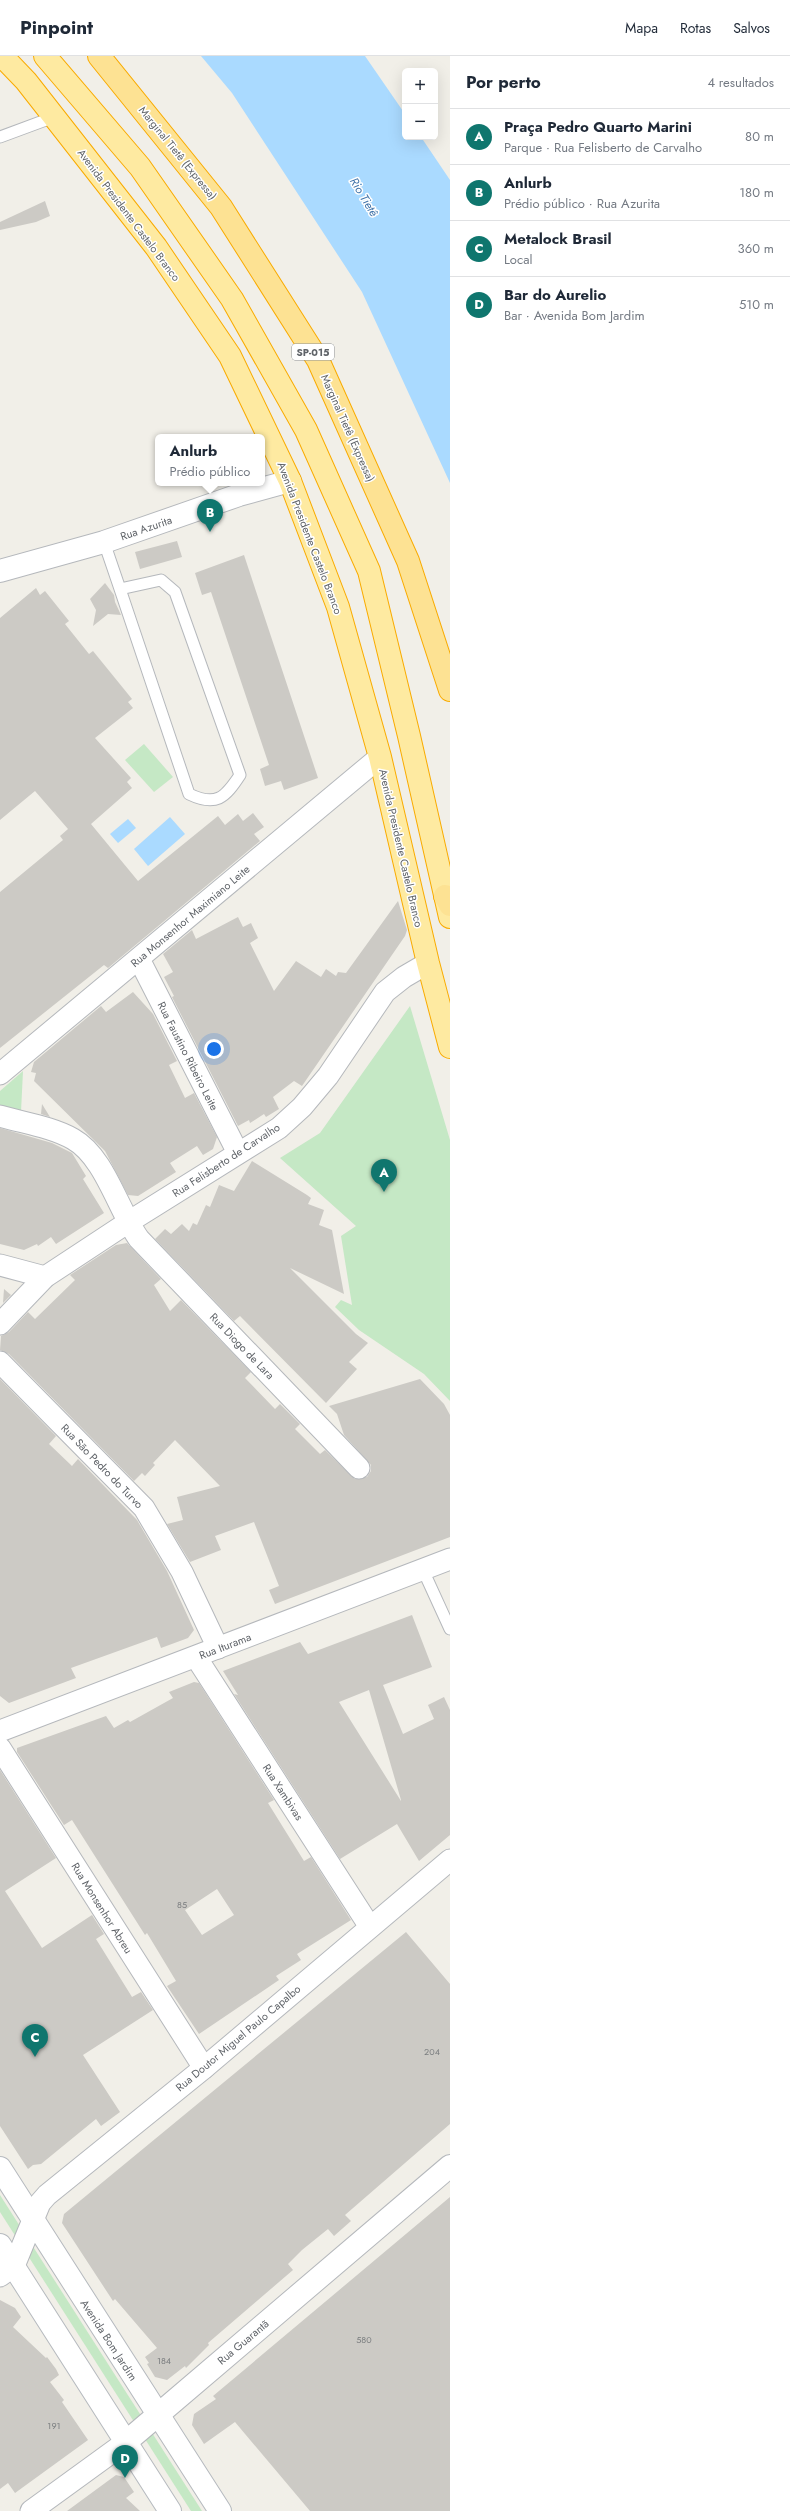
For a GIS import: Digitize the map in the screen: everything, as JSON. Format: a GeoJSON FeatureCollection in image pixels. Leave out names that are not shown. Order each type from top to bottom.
{"type":"FeatureCollection","features":[{"type":"Feature","properties":{"kind":"highway","name":"Avenida Presidente Castelo Branco"},"geometry":{"type":"LineString","coordinates":[[2,56],[26,81],[156,247],[230,356],[290,481],[338,607],[380,756],[428,963],[450,1047]]}},
{"type":"Feature","properties":{"kind":"highway"},"geometry":{"type":"LineString","coordinates":[[45,56],[140,167],[232,299],[306,430],[369,571],[409,736],[450,917]]}},
{"type":"Feature","properties":{"kind":"highway","name":"Marginal Tietê (Expressa)"},"geometry":{"type":"LineString","coordinates":[[99,56],[221,207],[318,360],[408,561],[450,690]]}},
{"type":"Feature","properties":{"kind":"street","name":"Rua Azurita"},"geometry":{"type":"LineString","coordinates":[[0,571],[104,542],[239,496],[290,481]]}},
{"type":"Feature","properties":{"kind":"street","name":"Rua Monsenhor Maximiano Leite"},"geometry":{"type":"LineString","coordinates":[[0,1074],[139,959],[360,771],[380,756]]}},
{"type":"Feature","properties":{"kind":"street","name":"Rua Faustino Ribeiro Leite"},"geometry":{"type":"LineString","coordinates":[[139,959],[238,1153]]}},
{"type":"Feature","properties":{"kind":"street","name":"Rua Felisberto de Carvalho"},"geometry":{"type":"LineString","coordinates":[[0,1324],[46,1277],[127,1222],[279,1128],[302,1107],[328,1076],[385,992],[404,977],[428,963]]}},
{"type":"Feature","properties":{"kind":"street","name":"Rua Diogo de Lara"},"geometry":{"type":"LineString","coordinates":[[0,1116],[63,1134],[75,1140],[98,1165],[127,1222],[139,1239],[359,1468]]}},
{"type":"Feature","properties":{"kind":"street"},"geometry":{"type":"LineString","coordinates":[[0,1265],[46,1277]]}},
{"type":"Feature","properties":{"kind":"street","name":"Rua São Pedro do Turvo"},"geometry":{"type":"LineString","coordinates":[[0,1362],[144,1508],[182,1572],[218,1648]]}},
{"type":"Feature","properties":{"kind":"street","name":"Rua Iturama"},"geometry":{"type":"LineString","coordinates":[[0,1731],[450,1559]]}},
{"type":"Feature","properties":{"kind":"street","name":"Rua Xambivas"},"geometry":{"type":"LineString","coordinates":[[196,1657],[370,1927]]}},
{"type":"Feature","properties":{"kind":"street","name":"Rua Monsenhor Abreu"},"geometry":{"type":"LineString","coordinates":[[0,1748],[204,2068]]}},
{"type":"Feature","properties":{"kind":"street","name":"Rua Doutor Miguel Paulo Capalbo"},"geometry":{"type":"LineString","coordinates":[[7,2271],[34,2220],[40,2203],[47,2195],[204,2068],[450,1860]]}},
{"type":"Feature","properties":{"kind":"street","name":"Rua Guarantã"},"geometry":{"type":"LineString","coordinates":[[31,2511],[126,2442],[157,2414],[450,2166]]}},
{"type":"Feature","properties":{"kind":"street","name":"Avenida Bom Jardim"},"geometry":{"type":"LineString","coordinates":[[0,2168],[220,2511]]}},
{"type":"Feature","properties":{"kind":"street"},"geometry":{"type":"LineString","coordinates":[[0,2245],[7,2271],[126,2442],[170,2511]]}},
{"type":"Feature","properties":{"kind":"lane"},"geometry":{"type":"LineString","coordinates":[[0,137],[54,117]]}},
{"type":"Feature","properties":{"kind":"lane"},"geometry":{"type":"LineString","coordinates":[[104,542],[189,794],[207,801],[224,796],[240,775],[175,592],[161,580],[120,589]]}},
{"type":"Feature","properties":{"kind":"lane"},"geometry":{"type":"LineString","coordinates":[[423,1570],[450,1629]]}},
{"type":"Feature","properties":{"kind":"green space"},"geometry":{"type":"Polygon","coordinates":[[[144,744],[173,777],[154,792],[125,760],[144,744]]]}},
{"type":"Feature","properties":{"kind":"green space"},"geometry":{"type":"Polygon","coordinates":[[[410,1006],[450,1140],[450,1401],[424,1374],[359,1330],[335,1307],[341,1300],[352,1305],[341,1236],[356,1226],[280,1158],[320,1133],[410,1006]]]}},
{"type":"Feature","properties":{"kind":"green space"},"geometry":{"type":"Polygon","coordinates":[[[23,1071],[21,1112],[0,1105],[0,1091],[23,1071]]]}},
{"type":"Feature","properties":{"kind":"green space"},"geometry":{"type":"Polygon","coordinates":[[[0,2195],[202,2511],[191,2511],[0,2212],[0,2195]]]}},
{"type":"Feature","properties":{"kind":"water","name":"Rio Tietê"},"geometry":{"type":"Polygon","coordinates":[[[201,56],[365,56],[402,110],[402,140],[423,140],[450,180],[450,483],[362,292],[232,93],[201,56]]]}},
{"type":"Feature","properties":{"kind":"water"},"geometry":{"type":"Polygon","coordinates":[[[170,817],[185,834],[148,866],[134,849],[170,817]]]}},
{"type":"Feature","properties":{"kind":"water"},"geometry":{"type":"Polygon","coordinates":[[[128,819],[136,828],[118,843],[110,834],[128,819]]]}},
{"type":"Feature","properties":{"kind":"building"},"geometry":{"type":"Polygon","coordinates":[[[45,201],[50,216],[36,222],[0,230],[0,222],[45,201]]]}},
{"type":"Feature","properties":{"kind":"building"},"geometry":{"type":"Polygon","coordinates":[[[177,541],[182,557],[140,569],[135,552],[177,541]]]}},
{"type":"Feature","properties":{"kind":"building"},"geometry":{"type":"Polygon","coordinates":[[[244,555],[318,778],[284,790],[281,781],[265,786],[260,769],[269,765],[211,592],[202,595],[195,573],[244,555]]]}},
{"type":"Feature","properties":{"kind":"building"},"geometry":{"type":"Polygon","coordinates":[[[105,583],[114,595],[115,602],[121,615],[108,614],[93,626],[96,610],[90,599],[105,583]]]}},
{"type":"Feature","properties":{"kind":"building"},"geometry":{"type":"Polygon","coordinates":[[[36,588],[40,595],[45,591],[69,621],[65,624],[89,654],[93,651],[132,699],[128,702],[133,708],[95,738],[131,778],[127,782],[132,788],[91,824],[138,881],[218,816],[225,825],[238,814],[243,821],[253,813],[264,827],[254,834],[260,841],[108,968],[104,965],[0,1048],[0,892],[63,840],[60,836],[68,829],[35,791],[0,820],[0,618],[36,588]]]}},
{"type":"Feature","properties":{"kind":"building"},"geometry":{"type":"Polygon","coordinates":[[[398,901],[407,930],[405,936],[302,1086],[294,1081],[273,1097],[279,1109],[266,1117],[264,1114],[250,1123],[249,1120],[238,1126],[172,997],[174,996],[164,977],[173,972],[163,954],[192,930],[196,939],[238,917],[243,927],[251,923],[258,938],[250,943],[274,991],[296,961],[321,977],[326,969],[336,976],[338,972],[346,973],[398,901]]]}},
{"type":"Feature","properties":{"kind":"building"},"geometry":{"type":"Polygon","coordinates":[[[133,992],[153,1014],[177,1061],[169,1065],[185,1098],[194,1093],[217,1137],[213,1149],[203,1155],[197,1146],[170,1163],[176,1172],[138,1196],[128,1195],[105,1151],[34,1081],[36,1073],[31,1072],[34,1062],[101,1006],[106,1012],[133,992]]]}},
{"type":"Feature","properties":{"kind":"building"},"geometry":{"type":"Polygon","coordinates":[[[42,1104],[50,1117],[41,1114],[42,1104]]]}},
{"type":"Feature","properties":{"kind":"building"},"geometry":{"type":"Polygon","coordinates":[[[0,1128],[52,1143],[72,1153],[86,1176],[83,1179],[104,1213],[56,1244],[51,1237],[38,1246],[37,1244],[24,1250],[0,1244],[0,1128]]]}},
{"type":"Feature","properties":{"kind":"building"},"geometry":{"type":"Polygon","coordinates":[[[252,1161],[311,1198],[308,1204],[324,1210],[319,1225],[332,1230],[344,1294],[290,1268],[356,1334],[368,1343],[349,1362],[357,1369],[326,1403],[240,1316],[234,1321],[155,1239],[165,1229],[171,1234],[182,1224],[189,1231],[193,1223],[197,1225],[206,1205],[210,1207],[219,1185],[234,1191],[252,1161]]]}},
{"type":"Feature","properties":{"kind":"building"},"geometry":{"type":"Polygon","coordinates":[[[127,1243],[161,1279],[154,1285],[170,1311],[181,1300],[251,1372],[245,1378],[275,1409],[280,1404],[300,1424],[295,1429],[320,1454],[325,1450],[355,1479],[367,1477],[371,1471],[371,1465],[344,1435],[337,1414],[329,1406],[420,1379],[444,1404],[450,1415],[450,1537],[275,1604],[269,1590],[279,1586],[254,1522],[215,1536],[221,1550],[190,1562],[167,1524],[183,1520],[177,1497],[220,1486],[175,1440],[153,1463],[155,1465],[145,1476],[142,1473],[134,1481],[9,1354],[0,1350],[1,1336],[9,1332],[28,1312],[35,1319],[75,1280],[70,1275],[116,1245],[127,1243]]]}},
{"type":"Feature","properties":{"kind":"building"},"geometry":{"type":"Polygon","coordinates":[[[4,1289],[11,1295],[3,1303],[4,1289]]]}},
{"type":"Feature","properties":{"kind":"building"},"geometry":{"type":"Polygon","coordinates":[[[0,1379],[56,1436],[49,1444],[72,1466],[78,1459],[137,1520],[167,1571],[194,1630],[188,1638],[161,1648],[157,1637],[71,1668],[76,1678],[9,1703],[0,1696],[0,1379]]]}},
{"type":"Feature","properties":{"kind":"building"},"geometry":{"type":"Polygon","coordinates":[[[412,1615],[432,1667],[383,1685],[403,1734],[434,1719],[428,1705],[444,1697],[450,1710],[450,1835],[419,1861],[397,1824],[340,1859],[234,1694],[238,1695],[223,1671],[300,1642],[308,1654],[412,1615]],[[369,1690],[339,1702],[401,1801],[369,1690]]]}},
{"type":"Feature","properties":{"kind":"building"},"geometry":{"type":"Polygon","coordinates":[[[194,1682],[199,1683],[274,1800],[268,1803],[304,1861],[311,1857],[351,1920],[297,1954],[301,1960],[276,1976],[279,1980],[199,2034],[167,1986],[176,1981],[147,1933],[145,1935],[72,1820],[64,1825],[17,1752],[17,1748],[106,1716],[114,1728],[128,1720],[130,1722],[173,1698],[169,1692],[194,1682]],[[217,1889],[185,1910],[202,1935],[234,1915],[217,1889]]]}},
{"type":"Feature","properties":{"kind":"building"},"geometry":{"type":"Polygon","coordinates":[[[0,1770],[56,1858],[5,1891],[42,1948],[92,1915],[104,1934],[96,1939],[132,1997],[141,1992],[153,2010],[83,2055],[120,2112],[101,2126],[96,2119],[41,2164],[33,2165],[28,2169],[0,2126],[0,1770]]]}},
{"type":"Feature","properties":{"kind":"building"},"geometry":{"type":"Polygon","coordinates":[[[406,1932],[450,1984],[450,2124],[345,2215],[351,2221],[334,2236],[328,2229],[302,2250],[288,2264],[293,2270],[208,2343],[209,2345],[186,2368],[185,2366],[167,2380],[155,2377],[147,2364],[149,2363],[145,2357],[157,2348],[115,2299],[113,2301],[62,2223],[64,2214],[406,1932]]]}},
{"type":"Feature","properties":{"kind":"building"},"geometry":{"type":"Polygon","coordinates":[[[450,2197],[450,2511],[310,2511],[235,2422],[204,2444],[192,2425],[194,2414],[216,2399],[213,2396],[450,2197]]]}},
{"type":"Feature","properties":{"kind":"building"},"geometry":{"type":"Polygon","coordinates":[[[0,2300],[15,2308],[21,2317],[13,2327],[46,2358],[47,2357],[56,2369],[59,2375],[50,2382],[64,2400],[62,2402],[88,2440],[15,2493],[8,2483],[0,2489],[0,2300]]]}},
{"type":"Feature","properties":{"kind":"building"},"geometry":{"type":"Polygon","coordinates":[[[116,2475],[124,2477],[134,2492],[126,2498],[140,2511],[67,2511],[116,2475]]]}},
{"type":"Feature","properties":{"kind":"place","name":"Anlurb"},"geometry":{"type":"Point","coordinates":[210,532]}},
{"type":"Feature","properties":{"kind":"place","name":"Praça Pedro Quarto Marini"},"geometry":{"type":"Point","coordinates":[384,1192]}},
{"type":"Feature","properties":{"kind":"place","name":"Metalock Brasil"},"geometry":{"type":"Point","coordinates":[35,2057]}},
{"type":"Feature","properties":{"kind":"place","name":"Bar do Aurelio"},"geometry":{"type":"Point","coordinates":[125,2478]}}]}
